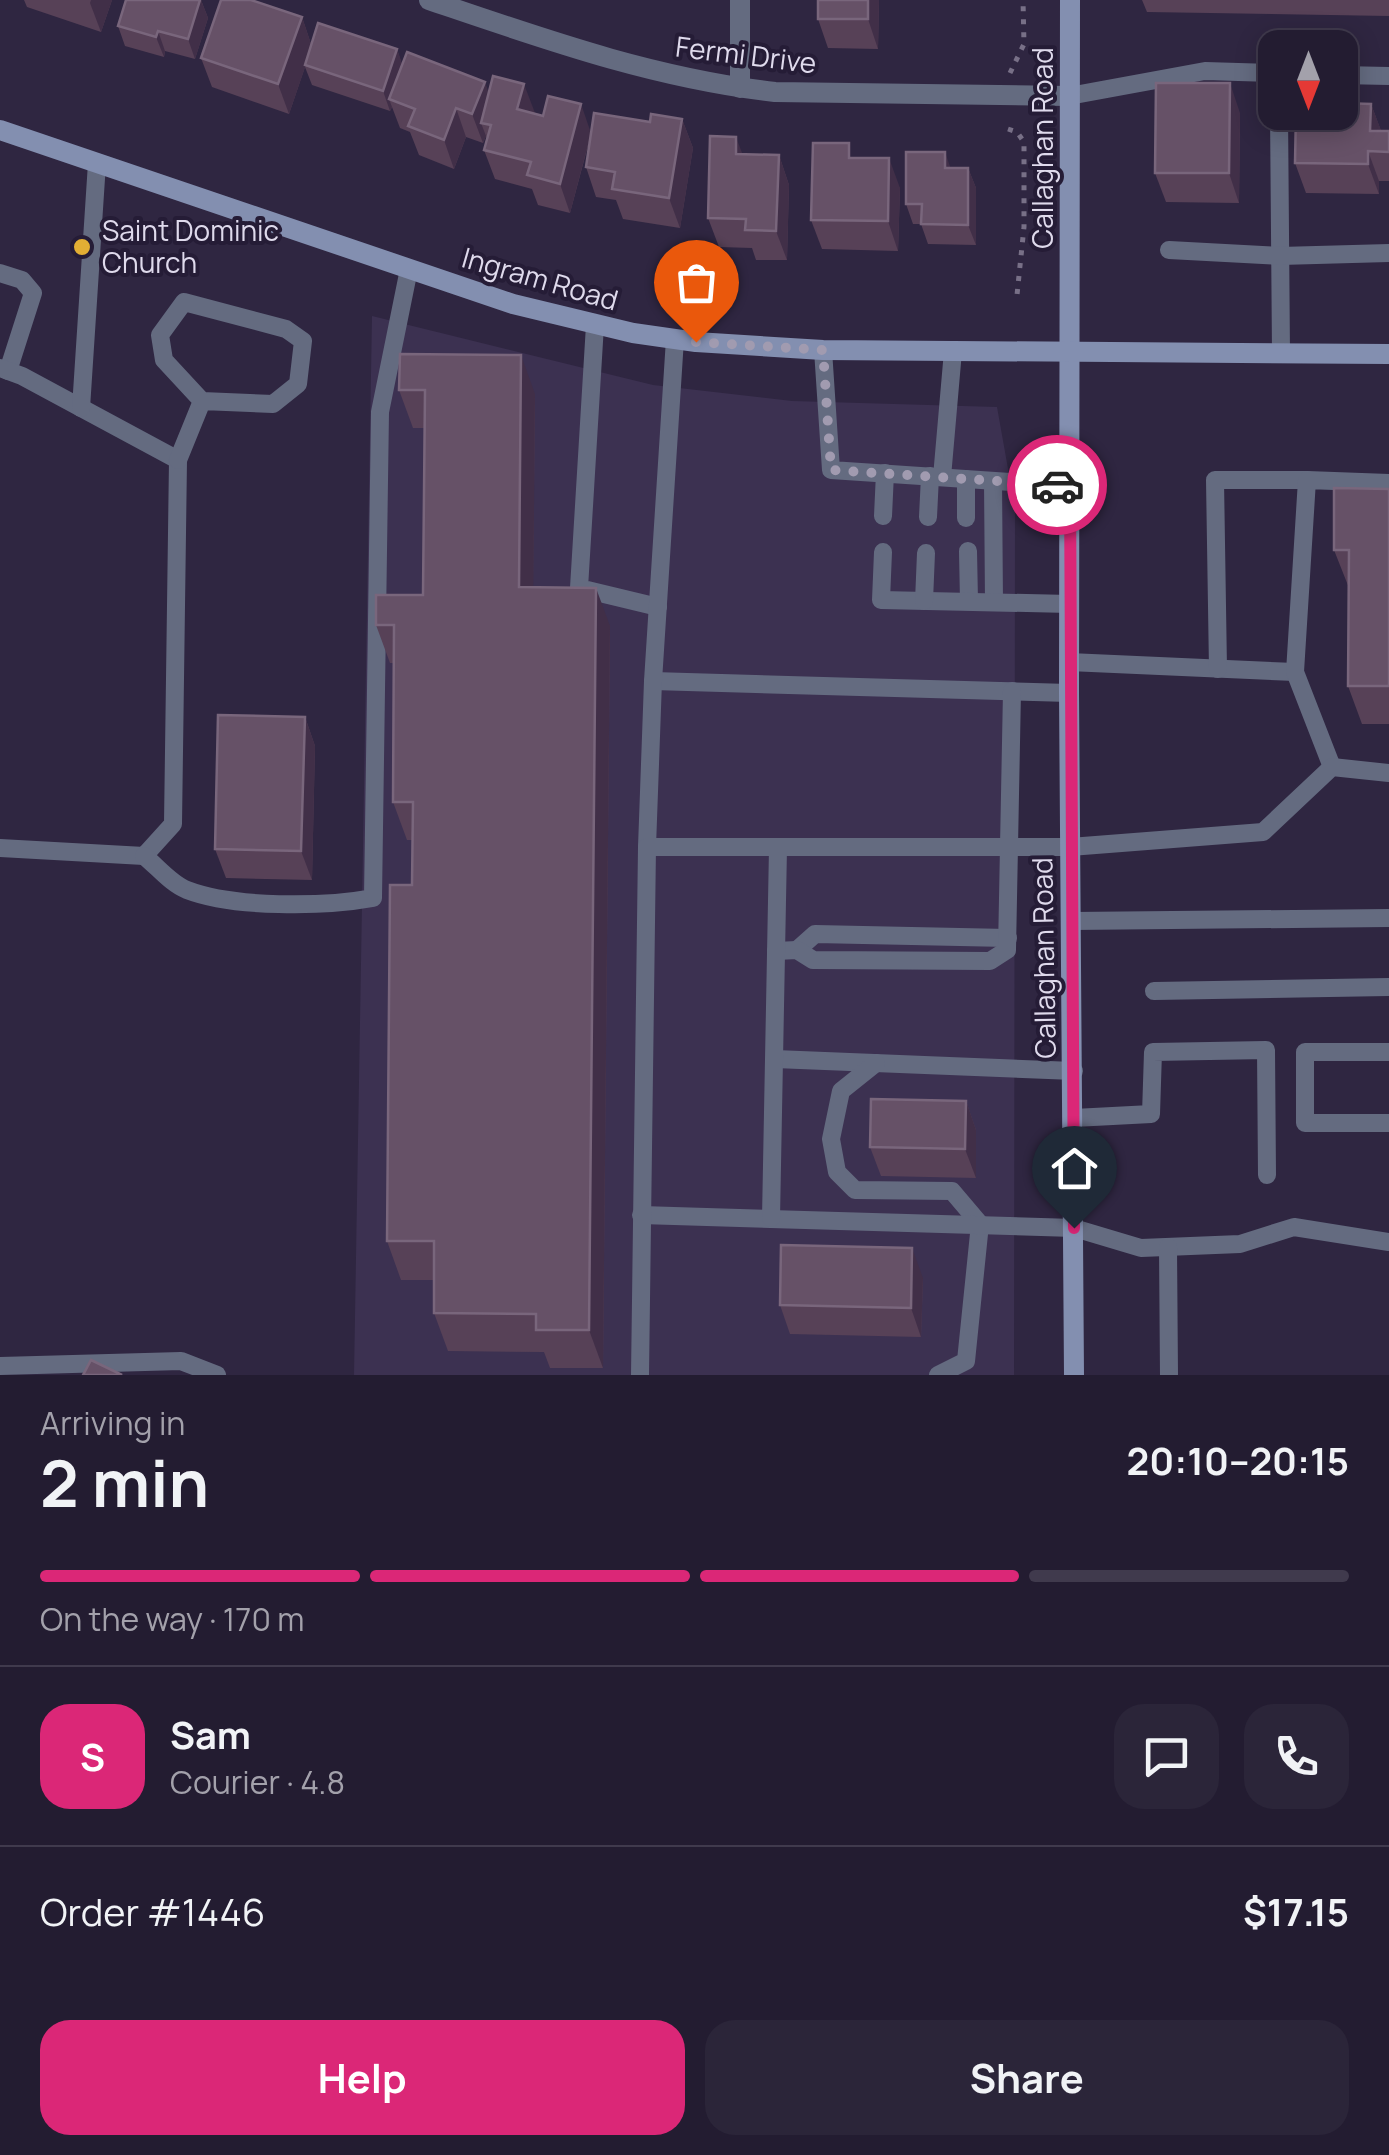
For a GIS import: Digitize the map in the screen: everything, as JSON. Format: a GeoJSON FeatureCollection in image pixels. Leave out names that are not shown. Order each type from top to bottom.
{"type":"FeatureCollection","features":[{"type":"Feature","properties":{"kind":"main road","name":"Callaghan Road"},"geometry":{"type":"LineString","coordinates":[[1070,0],[1069,693],[1074,1375]]}},
{"type":"Feature","properties":{"kind":"main road","name":"Ingram Road"},"geometry":{"type":"LineString","coordinates":[[0,130],[513,304],[595,325],[675,339],[823,350],[1389,354]]}},
{"type":"Feature","properties":{"kind":"street","name":"Fermi Drive"},"geometry":{"type":"LineString","coordinates":[[429,0],[599,58],[740,88],[774,92],[1069,96]]}},
{"type":"Feature","properties":{"kind":"street"},"geometry":{"type":"LineString","coordinates":[[740,0],[740,88]]}},
{"type":"Feature","properties":{"kind":"lane"},"geometry":{"type":"LineString","coordinates":[[1069,96],[1205,71],[1258,73]]}},
{"type":"Feature","properties":{"kind":"lane"},"geometry":{"type":"LineString","coordinates":[[1358,75],[1389,76]]}},
{"type":"Feature","properties":{"kind":"lane"},"geometry":{"type":"LineString","coordinates":[[1279,130],[1281,353]]}},
{"type":"Feature","properties":{"kind":"lane"},"geometry":{"type":"LineString","coordinates":[[81,408],[97,163]]}},
{"type":"Feature","properties":{"kind":"lane"},"geometry":{"type":"LineString","coordinates":[[1169,250],[1280,256],[1389,253]]}},
{"type":"Feature","properties":{"kind":"lane"},"geometry":{"type":"LineString","coordinates":[[0,848],[144,856],[183,889],[236,902],[350,902],[373,898],[380,412],[409,268]]}},
{"type":"Feature","properties":{"kind":"lane"},"geometry":{"type":"LineString","coordinates":[[0,273],[22,280],[33,294],[4,369],[178,460]]}},
{"type":"Feature","properties":{"kind":"lane"},"geometry":{"type":"LineString","coordinates":[[184,302],[286,329],[303,341],[298,384],[274,404],[202,400],[164,360],[160,335],[184,302]]}},
{"type":"Feature","properties":{"kind":"lane"},"geometry":{"type":"LineString","coordinates":[[595,325],[579,588],[658,607]]}},
{"type":"Feature","properties":{"kind":"lane"},"geometry":{"type":"LineString","coordinates":[[640,1375],[647,846],[653,680],[675,339]]}},
{"type":"Feature","properties":{"kind":"lane"},"geometry":{"type":"LineString","coordinates":[[823,350],[831,470],[1070,486]]}},
{"type":"Feature","properties":{"kind":"lane"},"geometry":{"type":"LineString","coordinates":[[928,517],[953,351]]}},
{"type":"Feature","properties":{"kind":"lane"},"geometry":{"type":"LineString","coordinates":[[144,856],[173,824],[178,460],[202,400]]}},
{"type":"Feature","properties":{"kind":"lane"},"geometry":{"type":"LineString","coordinates":[[883,516],[885,473]]}},
{"type":"Feature","properties":{"kind":"lane"},"geometry":{"type":"LineString","coordinates":[[966,479],[966,518]]}},
{"type":"Feature","properties":{"kind":"lane"},"geometry":{"type":"LineString","coordinates":[[1218,669],[1216,480],[1389,482]]}},
{"type":"Feature","properties":{"kind":"lane"},"geometry":{"type":"LineString","coordinates":[[1308,480],[1295,672],[1332,767]]}},
{"type":"Feature","properties":{"kind":"lane"},"geometry":{"type":"LineString","coordinates":[[994,481],[994,602]]}},
{"type":"Feature","properties":{"kind":"lane"},"geometry":{"type":"LineString","coordinates":[[968,551],[970,602]]}},
{"type":"Feature","properties":{"kind":"lane"},"geometry":{"type":"LineString","coordinates":[[883,552],[881,600],[1070,604]]}},
{"type":"Feature","properties":{"kind":"lane"},"geometry":{"type":"LineString","coordinates":[[924,601],[926,553]]}},
{"type":"Feature","properties":{"kind":"lane"},"geometry":{"type":"LineString","coordinates":[[1069,662],[1295,672]]}},
{"type":"Feature","properties":{"kind":"lane"},"geometry":{"type":"LineString","coordinates":[[653,680],[1069,693]]}},
{"type":"Feature","properties":{"kind":"lane"},"geometry":{"type":"LineString","coordinates":[[776,951],[797,950],[815,934],[1008,938],[1012,690]]}},
{"type":"Feature","properties":{"kind":"lane"},"geometry":{"type":"LineString","coordinates":[[647,846],[1070,847],[1263,832],[1332,767],[1389,773]]}},
{"type":"Feature","properties":{"kind":"lane"},"geometry":{"type":"LineString","coordinates":[[772,1218],[778,848]]}},
{"type":"Feature","properties":{"kind":"lane"},"geometry":{"type":"LineString","coordinates":[[1072,921],[1389,918]]}},
{"type":"Feature","properties":{"kind":"lane"},"geometry":{"type":"LineString","coordinates":[[1154,991],[1389,988]]}},
{"type":"Feature","properties":{"kind":"lane"},"geometry":{"type":"LineString","coordinates":[[1074,1118],[1151,1114],[1154,1052],[1266,1050],[1267,1175]]}},
{"type":"Feature","properties":{"kind":"lane"},"geometry":{"type":"LineString","coordinates":[[1389,1052],[1305,1052],[1305,1122],[1389,1123]]}},
{"type":"Feature","properties":{"kind":"lane"},"geometry":{"type":"LineString","coordinates":[[775,1059],[1074,1071]]}},
{"type":"Feature","properties":{"kind":"lane"},"geometry":{"type":"LineString","coordinates":[[876,1063],[841,1091],[831,1139],[837,1172],[855,1190],[952,1191],[980,1224],[966,1361],[938,1375]]}},
{"type":"Feature","properties":{"kind":"lane"},"geometry":{"type":"LineString","coordinates":[[641,1215],[1074,1228],[1141,1248],[1240,1244],[1294,1227],[1389,1242]]}},
{"type":"Feature","properties":{"kind":"lane"},"geometry":{"type":"LineString","coordinates":[[1168,1247],[1168,1375]]}},
{"type":"Feature","properties":{"kind":"lane"},"geometry":{"type":"LineString","coordinates":[[0,1366],[180,1361],[218,1375]]}},
{"type":"Feature","properties":{"kind":"path"},"geometry":{"type":"LineString","coordinates":[[1010,68],[1024,44],[1023,0]]}},
{"type":"Feature","properties":{"kind":"path"},"geometry":{"type":"LineString","coordinates":[[1008,129],[1017,132],[1024,142],[1024,227],[1016,295]]}},
{"type":"Feature","properties":{"kind":"shaded area"},"geometry":{"type":"Polygon","coordinates":[[[372,316],[653,385],[792,401],[997,407],[1015,508],[1014,1375],[354,1375],[372,316]]]}},
{"type":"Feature","properties":{"kind":"building"},"geometry":{"type":"Polygon","coordinates":[[[126,0],[200,0],[188,39],[158,31],[156,37],[118,26],[126,0]]]}},
{"type":"Feature","properties":{"kind":"building"},"geometry":{"type":"Polygon","coordinates":[[[221,0],[251,0],[302,17],[278,84],[201,58],[221,0]]]}},
{"type":"Feature","properties":{"kind":"building"},"geometry":{"type":"Polygon","coordinates":[[[818,0],[868,0],[868,19],[818,19],[818,0]]]}},
{"type":"Feature","properties":{"kind":"building"},"geometry":{"type":"Polygon","coordinates":[[[318,23],[397,49],[383,91],[305,65],[318,23]]]}},
{"type":"Feature","properties":{"kind":"building"},"geometry":{"type":"Polygon","coordinates":[[[407,52],[485,82],[472,114],[456,108],[444,140],[408,126],[415,109],[389,99],[407,52]]]}},
{"type":"Feature","properties":{"kind":"building"},"geometry":{"type":"Polygon","coordinates":[[[493,76],[524,84],[517,109],[543,116],[548,96],[581,104],[560,184],[527,175],[531,162],[484,150],[491,125],[481,123],[493,76]]]}},
{"type":"Feature","properties":{"kind":"building"},"geometry":{"type":"Polygon","coordinates":[[[1156,83],[1230,83],[1229,173],[1155,173],[1156,83]]]}},
{"type":"Feature","properties":{"kind":"building"},"geometry":{"type":"Polygon","coordinates":[[[1358,104],[1371,104],[1370,131],[1389,131],[1389,152],[1368,151],[1368,164],[1295,163],[1296,130],[1358,130],[1358,104]]]}},
{"type":"Feature","properties":{"kind":"building"},"geometry":{"type":"Polygon","coordinates":[[[594,113],[650,122],[651,114],[682,119],[669,198],[612,189],[615,172],[586,167],[594,113]]]}},
{"type":"Feature","properties":{"kind":"building"},"geometry":{"type":"Polygon","coordinates":[[[710,136],[736,137],[736,154],[779,155],[776,231],[745,230],[746,219],[708,218],[710,136]]]}},
{"type":"Feature","properties":{"kind":"building"},"geometry":{"type":"Polygon","coordinates":[[[813,143],[849,143],[849,158],[889,158],[888,221],[811,220],[813,143]]]}},
{"type":"Feature","properties":{"kind":"building"},"geometry":{"type":"Polygon","coordinates":[[[906,152],[945,152],[945,168],[968,168],[968,225],[921,224],[922,204],[906,204],[906,152]]]}},
{"type":"Feature","properties":{"kind":"building"},"geometry":{"type":"Polygon","coordinates":[[[400,354],[521,355],[519,587],[596,588],[589,1330],[536,1330],[536,1314],[434,1313],[434,1241],[387,1241],[390,885],[412,885],[413,802],[393,802],[394,625],[376,625],[376,595],[423,595],[425,390],[399,390],[400,354]]]}},
{"type":"Feature","properties":{"kind":"building"},"geometry":{"type":"Polygon","coordinates":[[[1334,488],[1389,489],[1389,686],[1348,686],[1349,550],[1334,550],[1334,488]]]}},
{"type":"Feature","properties":{"kind":"building"},"geometry":{"type":"Polygon","coordinates":[[[218,715],[305,717],[301,851],[215,849],[218,715]]]}},
{"type":"Feature","properties":{"kind":"building"},"geometry":{"type":"Polygon","coordinates":[[[871,1099],[966,1101],[965,1149],[870,1147],[871,1099]]]}},
{"type":"Feature","properties":{"kind":"building"},"geometry":{"type":"Polygon","coordinates":[[[781,1245],[912,1248],[911,1308],[780,1305],[781,1245]]]}},
{"type":"Feature","properties":{"kind":"building"},"geometry":{"type":"Polygon","coordinates":[[[91,1360],[122,1375],[83,1375],[91,1360]]]}},
{"type":"Feature","properties":{"kind":"way so far"},"geometry":{"type":"LineString","coordinates":[[696,342],[823,350],[831,470],[1057,485]]}},
{"type":"Feature","properties":{"kind":"place","name":"Saint Dominic Church"},"geometry":{"type":"Point","coordinates":[82,247]}},
{"type":"Feature","properties":{"kind":"route"},"geometry":{"type":"LineString","coordinates":[[1057,485],[1070,486],[1074,1228]]}}]}
